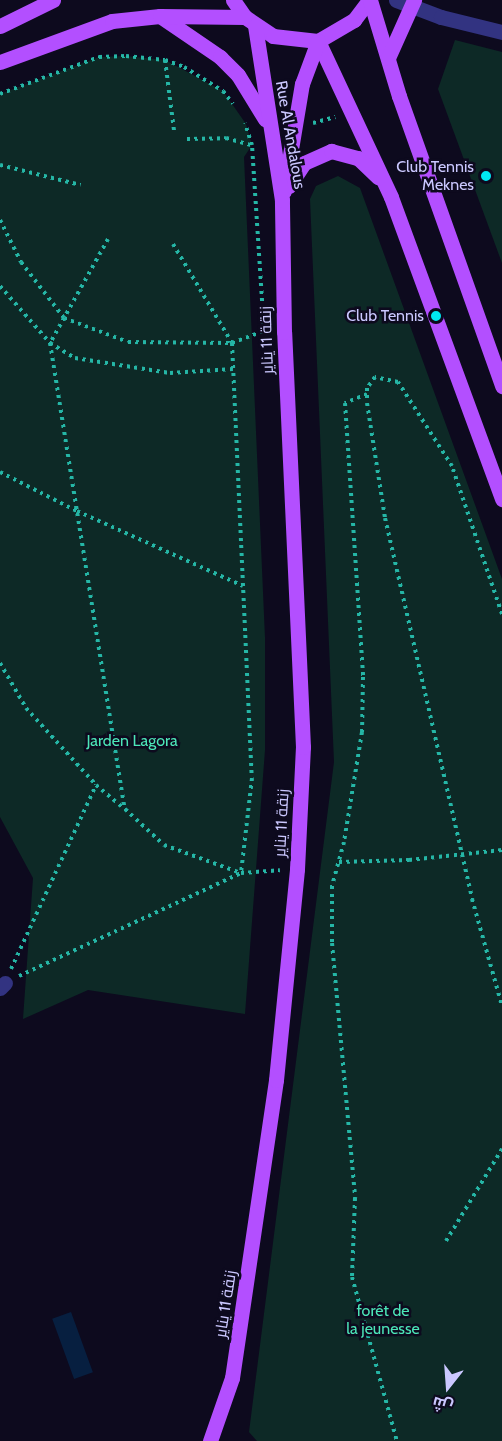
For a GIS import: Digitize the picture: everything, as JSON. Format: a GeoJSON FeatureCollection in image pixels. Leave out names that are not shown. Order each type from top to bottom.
{"type":"FeatureCollection","features":[{"type":"Feature","properties":{"kind":"main road"},"geometry":{"type":"LineString","coordinates":[[0,26],[53,0]]}},
{"type":"Feature","properties":{"kind":"main road"},"geometry":{"type":"LineString","coordinates":[[234,0],[250,21]]}},
{"type":"Feature","properties":{"kind":"main road"},"geometry":{"type":"LineString","coordinates":[[0,62],[112,21],[160,16],[250,21],[292,40],[318,41],[354,20],[370,0]]}},
{"type":"Feature","properties":{"kind":"main road"},"geometry":{"type":"LineString","coordinates":[[370,0],[502,386]]}},
{"type":"Feature","properties":{"kind":"main road"},"geometry":{"type":"LineString","coordinates":[[388,58],[413,3]]}},
{"type":"Feature","properties":{"kind":"main road"},"geometry":{"type":"LineString","coordinates":[[160,16],[220,57],[238,75],[269,124]]}},
{"type":"Feature","properties":{"kind":"main road","name":"Rue Al Andalous"},"geometry":{"type":"LineString","coordinates":[[250,21],[282,200]]}},
{"type":"Feature","properties":{"kind":"main road"},"geometry":{"type":"LineString","coordinates":[[318,41],[391,197],[502,499]]}},
{"type":"Feature","properties":{"kind":"main road","name":"Rue Al Andalous"},"geometry":{"type":"LineString","coordinates":[[282,200],[302,84],[318,41]]}},
{"type":"Feature","properties":{"kind":"main road"},"geometry":{"type":"LineString","coordinates":[[282,200],[304,163],[331,151],[358,158],[391,197]]}},
{"type":"Feature","properties":{"kind":"main road","name":"زنقة 11 يناير"},"geometry":{"type":"LineString","coordinates":[[210,1441],[232,1378],[251,1262],[276,1080],[297,869],[302,686],[284,332],[282,200]]}},
{"type":"Feature","properties":{"kind":"street"},"geometry":{"type":"LineString","coordinates":[[396,0],[413,3],[502,32]]}},
{"type":"Feature","properties":{"kind":"street"},"geometry":{"type":"LineString","coordinates":[[0,16],[37,7]]}},
{"type":"Feature","properties":{"kind":"path"},"geometry":{"type":"LineString","coordinates":[[0,94],[99,57],[165,60],[223,91],[237,110]]}},
{"type":"Feature","properties":{"kind":"path"},"geometry":{"type":"LineString","coordinates":[[165,60],[174,130]]}},
{"type":"Feature","properties":{"kind":"path"},"geometry":{"type":"LineString","coordinates":[[295,129],[353,112]]}},
{"type":"Feature","properties":{"kind":"path"},"geometry":{"type":"LineString","coordinates":[[0,220],[21,262],[64,318],[88,331],[128,342],[232,344],[264,331],[252,145],[242,117]]}},
{"type":"Feature","properties":{"kind":"path"},"geometry":{"type":"LineString","coordinates":[[187,139],[226,138],[252,145]]}},
{"type":"Feature","properties":{"kind":"path"},"geometry":{"type":"LineString","coordinates":[[0,165],[81,185]]}},
{"type":"Feature","properties":{"kind":"path"},"geometry":{"type":"LineString","coordinates":[[108,239],[50,343],[125,809]]}},
{"type":"Feature","properties":{"kind":"path"},"geometry":{"type":"LineString","coordinates":[[173,244],[232,344],[252,778],[241,873]]}},
{"type":"Feature","properties":{"kind":"path"},"geometry":{"type":"LineString","coordinates":[[0,286],[50,343],[75,358],[124,368],[170,373],[233,369]]}},
{"type":"Feature","properties":{"kind":"path"},"geometry":{"type":"LineString","coordinates":[[502,614],[452,466],[423,417],[398,382],[375,377],[367,394],[394,563],[464,854],[472,899],[502,1005]]}},
{"type":"Feature","properties":{"kind":"path"},"geometry":{"type":"LineString","coordinates":[[367,394],[345,403],[363,677],[362,732],[339,862],[332,886],[332,943],[355,1198],[352,1277],[397,1441]]}},
{"type":"Feature","properties":{"kind":"path"},"geometry":{"type":"LineString","coordinates":[[0,472],[77,512],[243,586]]}},
{"type":"Feature","properties":{"kind":"path"},"geometry":{"type":"LineString","coordinates":[[0,663],[26,708],[96,785],[164,845],[241,873]]}},
{"type":"Feature","properties":{"kind":"path"},"geometry":{"type":"LineString","coordinates":[[2,985],[96,785]]}},
{"type":"Feature","properties":{"kind":"path"},"geometry":{"type":"LineString","coordinates":[[339,862],[502,850]]}},
{"type":"Feature","properties":{"kind":"path"},"geometry":{"type":"LineString","coordinates":[[2,985],[241,873],[297,869]]}},
{"type":"Feature","properties":{"kind":"path"},"geometry":{"type":"LineString","coordinates":[[446,1241],[502,1149]]}},
{"type":"Feature","properties":{"kind":"green space","name":"Club Tennis Meknes"},"geometry":{"type":"Polygon","coordinates":[[[455,40],[502,52],[502,263],[438,89],[455,40]]]}},
{"type":"Feature","properties":{"kind":"green space","name":"Jarden Lagora"},"geometry":{"type":"Polygon","coordinates":[[[126,56],[165,60],[223,91],[246,124],[252,145],[244,157],[265,638],[265,750],[245,1014],[88,990],[23,1019],[33,878],[0,817],[0,94],[99,57],[126,56]]]}},
{"type":"Feature","properties":{"kind":"green space","name":"forêt de la jeunesse"},"geometry":{"type":"Polygon","coordinates":[[[338,176],[360,188],[502,579],[502,1441],[257,1441],[249,1432],[334,762],[310,199],[316,186],[338,176]]]}},
{"type":"Feature","properties":{"kind":"water"},"geometry":{"type":"Polygon","coordinates":[[[71,1312],[93,1372],[74,1379],[52,1319],[71,1312]]]}},
{"type":"Feature","properties":{"kind":"place","name":"Club Tennis Meknes"},"geometry":{"type":"Point","coordinates":[486,176]}},
{"type":"Feature","properties":{"kind":"place","name":"Club Tennis"},"geometry":{"type":"Point","coordinates":[436,316]}}]}
